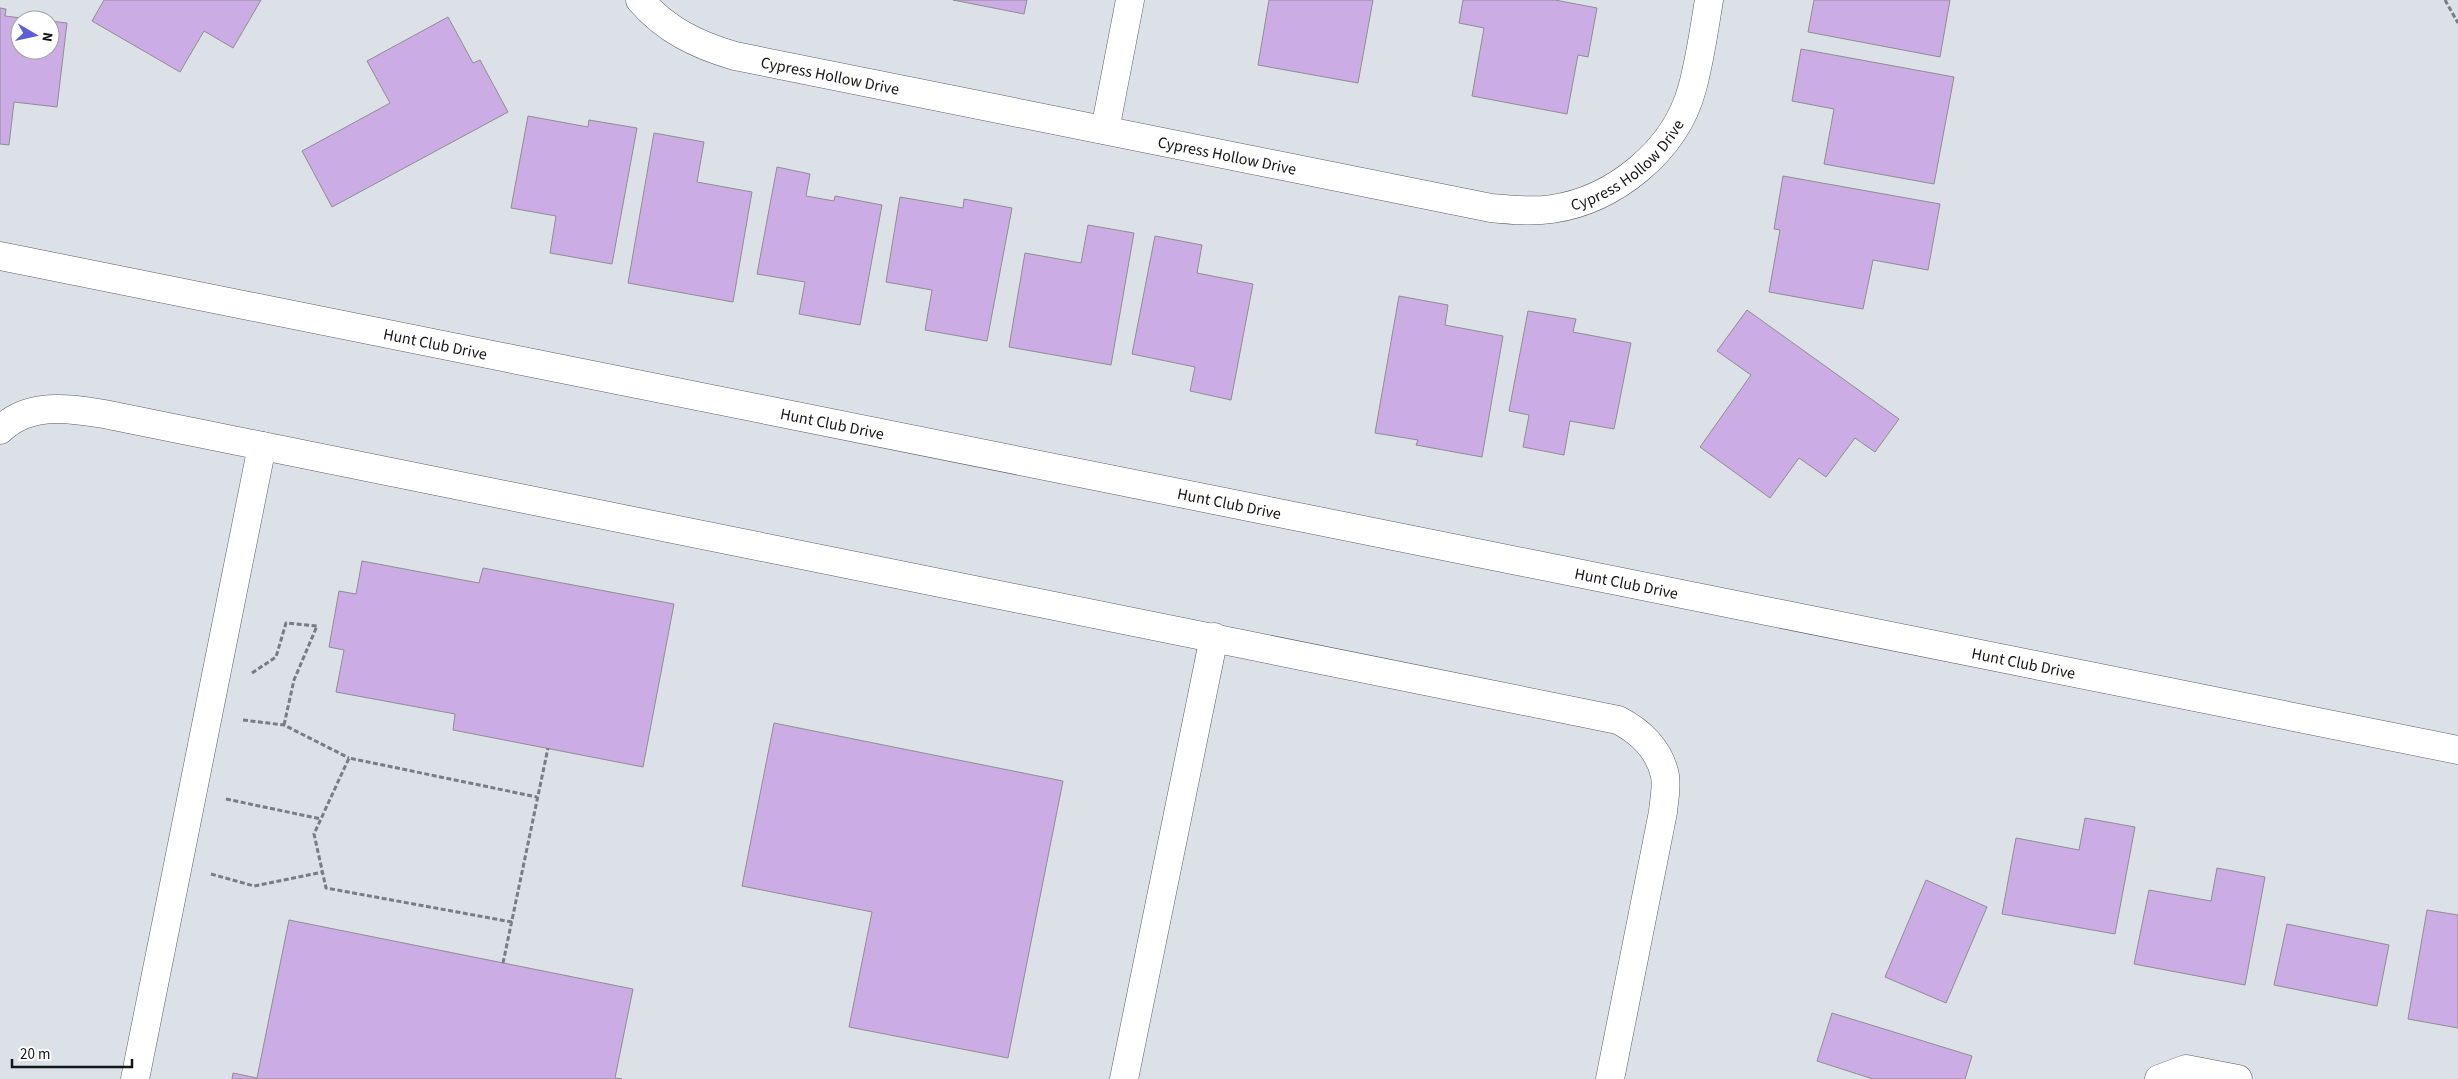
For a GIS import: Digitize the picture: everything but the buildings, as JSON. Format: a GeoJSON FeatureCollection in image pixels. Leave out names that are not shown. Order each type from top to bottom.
{"type":"FeatureCollection","features":[{"type":"Feature","properties":{"kind":"street","name":"Cypress Hollow Drive"},"geometry":{"type":"LineString","coordinates":[[640,0],[654,16],[679,34],[706,48],[735,56],[1491,208],[1521,211],[1552,209],[1581,202],[1618,185],[1642,167],[1663,144],[1679,119],[1692,91],[1709,0]]}},
{"type":"Feature","properties":{"kind":"street"},"geometry":{"type":"LineString","coordinates":[[1105,130],[1130,0]]}},
{"type":"Feature","properties":{"kind":"street","name":"Hunt Club Drive"},"geometry":{"type":"LineString","coordinates":[[0,256],[2458,750]]}},
{"type":"Feature","properties":{"kind":"street"},"geometry":{"type":"LineString","coordinates":[[0,430],[28,413],[50,408],[69,408],[1214,637],[1618,720],[1633,727],[1649,742],[1659,758],[1665,777],[1663,812],[1610,1079]]}},
{"type":"Feature","properties":{"kind":"street"},"geometry":{"type":"LineString","coordinates":[[136,1079],[262,446]]}},
{"type":"Feature","properties":{"kind":"street"},"geometry":{"type":"LineString","coordinates":[[1124,1079],[1214,637]]}},
{"type":"Feature","properties":{"kind":"street"},"geometry":{"type":"LineString","coordinates":[[2159,1079],[2186,1068],[2238,1079]]}},
{"type":"Feature","properties":{"kind":"path"},"geometry":{"type":"LineString","coordinates":[[2445,0],[2458,23]]}},
{"type":"Feature","properties":{"kind":"path"},"geometry":{"type":"LineString","coordinates":[[245,677],[276,657],[286,623],[317,626],[294,680],[284,725]]}},
{"type":"Feature","properties":{"kind":"path"},"geometry":{"type":"LineString","coordinates":[[235,719],[284,725],[349,758],[537,797]]}},
{"type":"Feature","properties":{"kind":"path"},"geometry":{"type":"LineString","coordinates":[[503,963],[548,748]]}},
{"type":"Feature","properties":{"kind":"path"},"geometry":{"type":"LineString","coordinates":[[349,758],[314,834],[326,888],[512,922]]}},
{"type":"Feature","properties":{"kind":"path"},"geometry":{"type":"LineString","coordinates":[[220,798],[321,819]]}},
{"type":"Feature","properties":{"kind":"path"},"geometry":{"type":"LineString","coordinates":[[205,872],[254,886],[323,872]]}}]}
